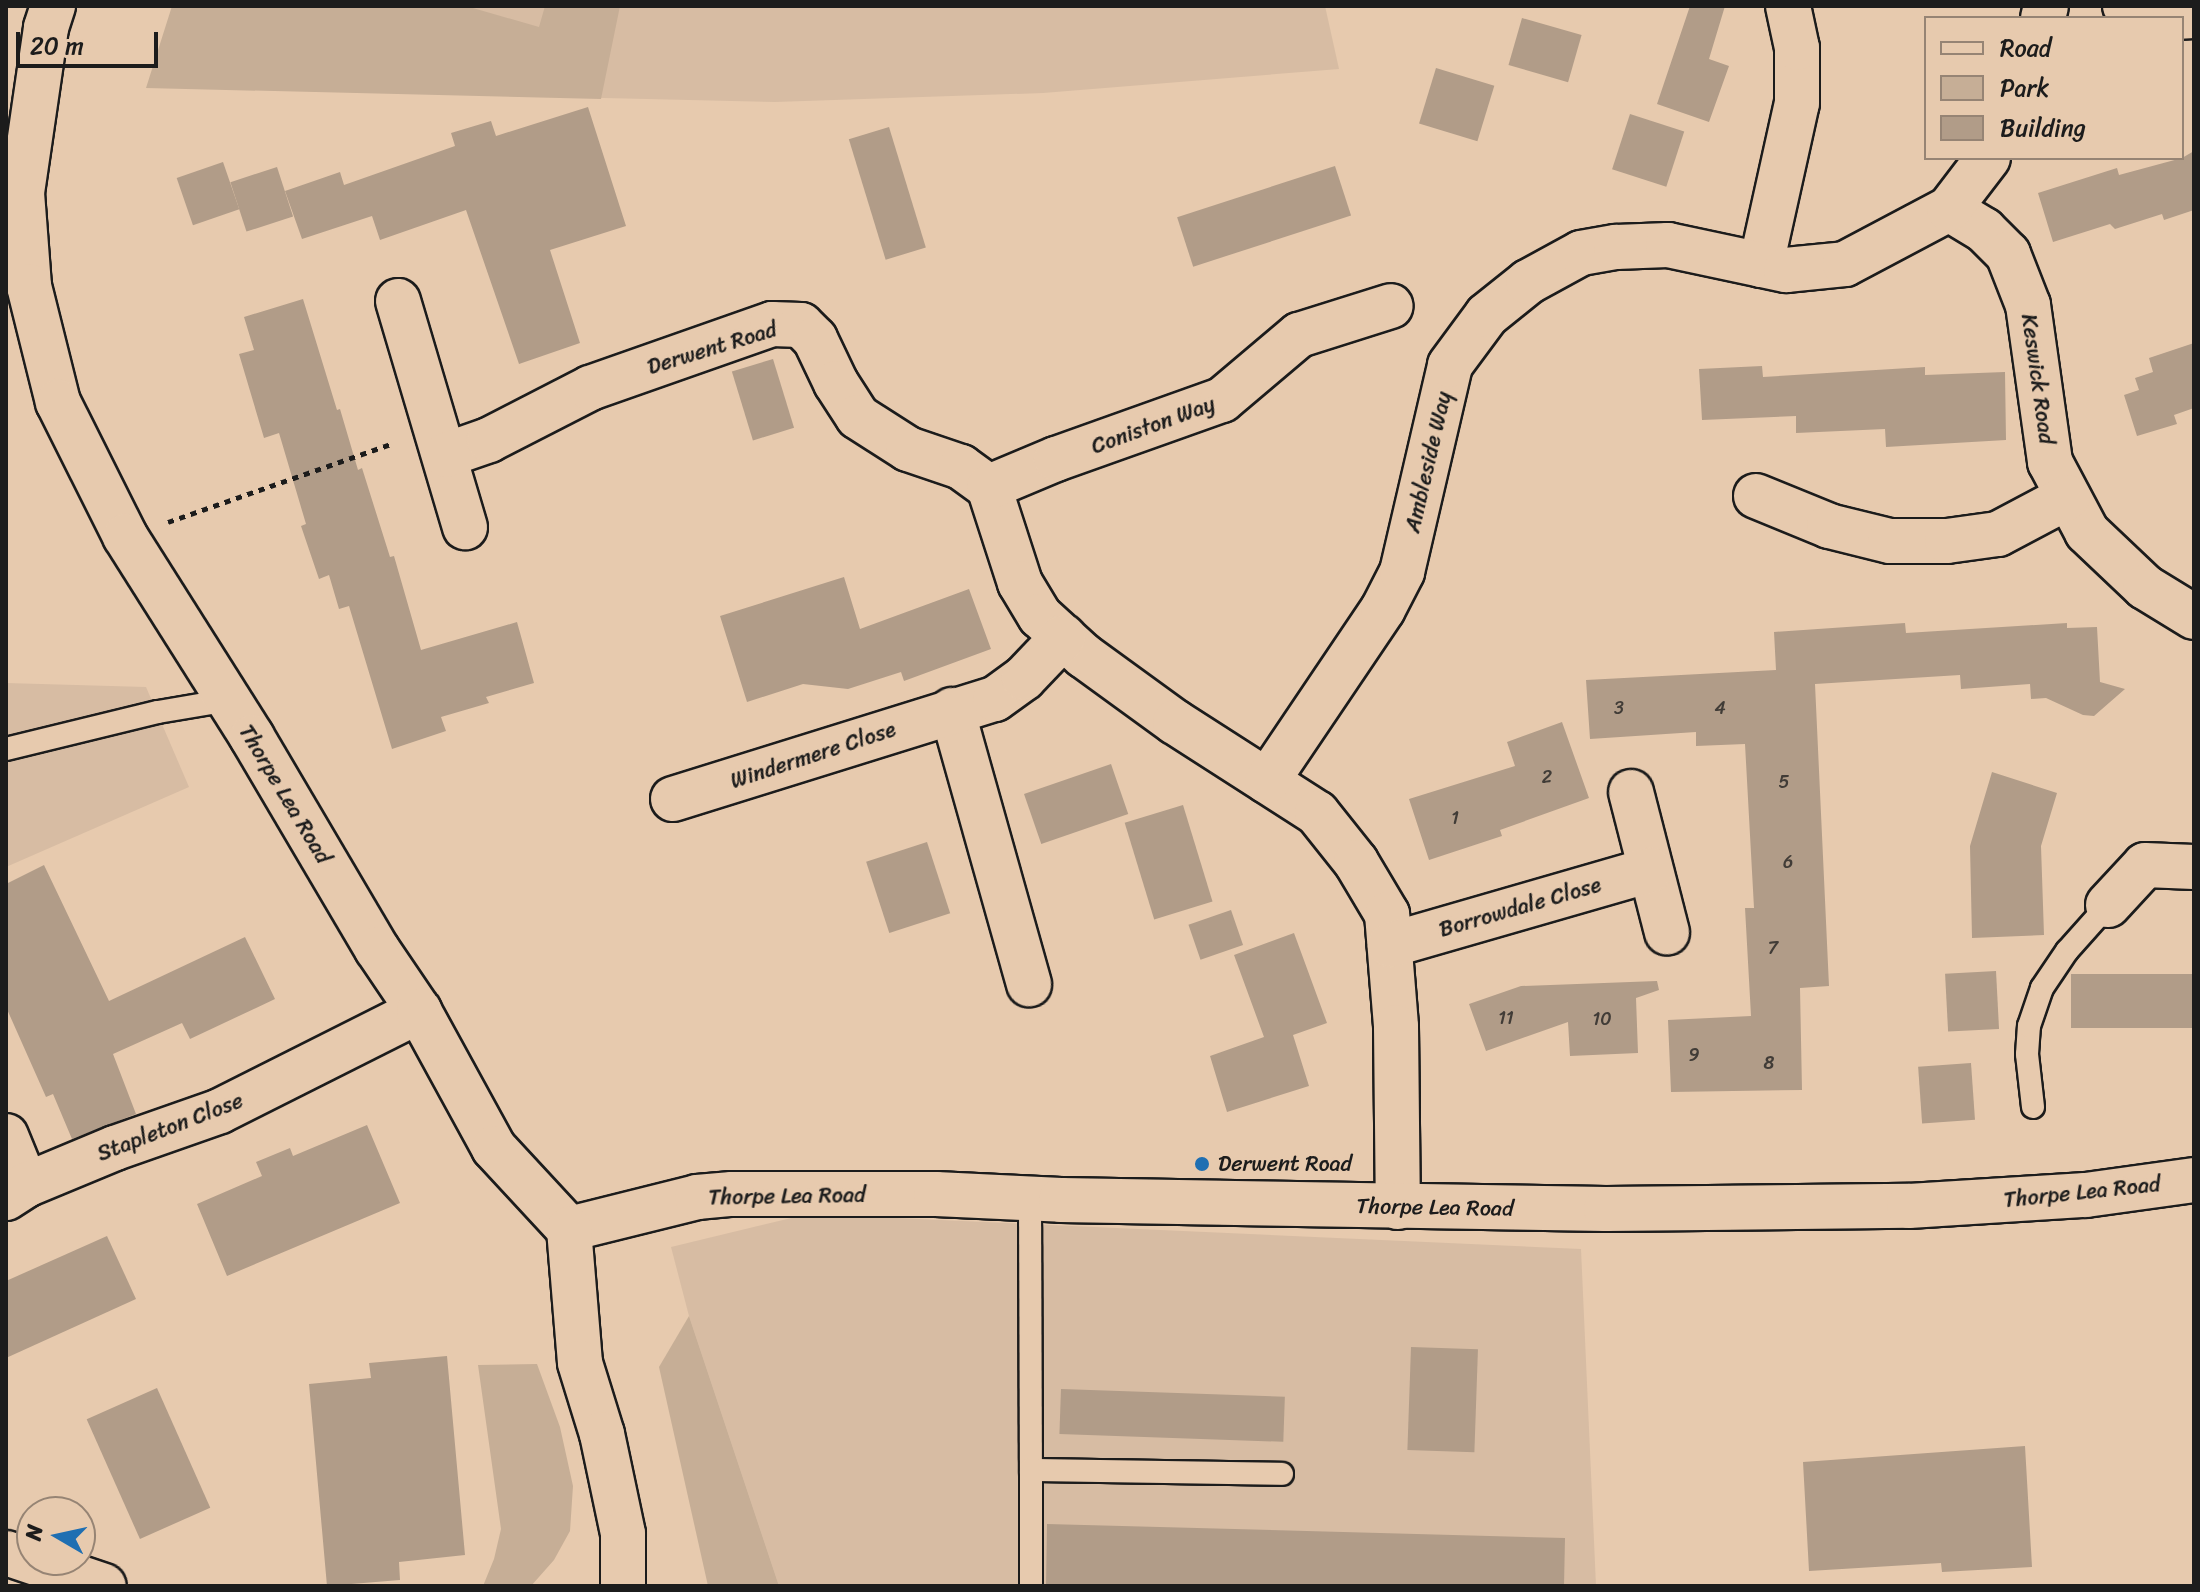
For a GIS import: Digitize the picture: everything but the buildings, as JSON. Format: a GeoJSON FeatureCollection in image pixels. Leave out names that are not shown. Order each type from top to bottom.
{"type":"FeatureCollection","features":[{"type":"Feature","properties":{"kind":"street","name":"Thorpe Lea Road"},"geometry":{"type":"LineString","coordinates":[[53,6],[46,28],[22,193],[29,286],[58,402],[125,536],[228,700],[377,949],[419,1011],[494,1148],[569,1229],[697,1197],[732,1194],[936,1194],[1398,1207],[1909,1206],[2086,1195],[2194,1180]]}},
{"type":"Feature","properties":{"kind":"street"},"geometry":{"type":"LineString","coordinates":[[1761,265],[1797,103],[1797,48],[1788,6]]}},
{"type":"Feature","properties":{"kind":"street"},"geometry":{"type":"LineString","coordinates":[[2125,6],[2170,16]]}},
{"type":"Feature","properties":{"kind":"street","name":"Ambleside Way"},"geometry":{"type":"LineString","coordinates":[[1267,781],[1374,622],[1402,572],[1450,365],[1487,315],[1528,282],[1581,253],[1668,245],[1786,270],[1845,264],[1949,209],[1986,160]]}},
{"type":"Feature","properties":{"kind":"street","name":"Keswick Road"},"geometry":{"type":"LineString","coordinates":[[1949,209],[1984,230],[2008,254],[2028,305],[2050,462],[2087,532],[2145,587],[2191,606]]}},
{"type":"Feature","properties":{"kind":"street"},"geometry":{"type":"LineString","coordinates":[[398,301],[465,527]]}},
{"type":"Feature","properties":{"kind":"street","name":"Coniston Way"},"geometry":{"type":"LineString","coordinates":[[989,487],[1222,400],[1299,335],[1391,306]]}},
{"type":"Feature","properties":{"kind":"street","name":"Derwent Road"},"geometry":{"type":"LineString","coordinates":[[442,441],[489,440],[590,388],[772,324],[801,325],[815,339],[836,383],[858,417],[908,449],[961,467],[989,487]]}},
{"type":"Feature","properties":{"kind":"street"},"geometry":{"type":"LineString","coordinates":[[989,487],[1020,583],[1040,616],[1175,722],[1317,813],[1356,862],[1387,914],[1396,1027],[1398,1207]]}},
{"type":"Feature","properties":{"kind":"street"},"geometry":{"type":"LineString","coordinates":[[1756,496],[1829,526],[1890,541],[1947,541],[1998,534],[2068,497]]}},
{"type":"Feature","properties":{"kind":"street","name":"Windermere Close"},"geometry":{"type":"LineString","coordinates":[[673,799],[995,699],[1024,678],[1063,637]]}},
{"type":"Feature","properties":{"kind":"street"},"geometry":{"type":"LineString","coordinates":[[952,710],[1029,984]]}},
{"type":"Feature","properties":{"kind":"street"},"geometry":{"type":"LineString","coordinates":[[1631,792],[1667,932]]}},
{"type":"Feature","properties":{"kind":"street"},"geometry":{"type":"LineString","coordinates":[[2108,905],[2145,865],[2194,867]]}},
{"type":"Feature","properties":{"kind":"street","name":"Borrowdale Close"},"geometry":{"type":"LineString","coordinates":[[1390,945],[1650,870]]}},
{"type":"Feature","properties":{"kind":"street","name":"Stapleton Close"},"geometry":{"type":"LineString","coordinates":[[16,1192],[220,1111],[419,1011]]}},
{"type":"Feature","properties":{"kind":"street"},"geometry":{"type":"LineString","coordinates":[[6,1136],[16,1192]]}},
{"type":"Feature","properties":{"kind":"street"},"geometry":{"type":"LineString","coordinates":[[569,1229],[580,1363],[602,1434],[623,1534],[623,1586]]}},
{"type":"Feature","properties":{"kind":"street"},"geometry":{"type":"LineString","coordinates":[[6,1553],[104,1586]]}},
{"type":"Feature","properties":{"kind":"lane"},"geometry":{"type":"LineString","coordinates":[[6,749],[158,712],[228,700]]}},
{"type":"Feature","properties":{"kind":"lane"},"geometry":{"type":"LineString","coordinates":[[2033,1107],[2027,1054],[2029,1026],[2042,988],[2067,951],[2108,905]]}},
{"type":"Feature","properties":{"kind":"lane"},"geometry":{"type":"LineString","coordinates":[[1030,1199],[1031,1586]]}},
{"type":"Feature","properties":{"kind":"lane"},"geometry":{"type":"LineString","coordinates":[[1031,1470],[1282,1474]]}},
{"type":"Feature","properties":{"kind":"path"},"geometry":{"type":"LineString","coordinates":[[125,536],[442,441]]}},
{"type":"Feature","properties":{"kind":"shaded area"},"geometry":{"type":"Polygon","coordinates":[[[172,6],[1325,6],[1339,69],[1043,93],[775,102],[227,89],[172,6]]]}},
{"type":"Feature","properties":{"kind":"shaded area"},"geometry":{"type":"Polygon","coordinates":[[[6,683],[146,687],[189,787],[6,867],[6,683]]]}},
{"type":"Feature","properties":{"kind":"shaded area"},"geometry":{"type":"Polygon","coordinates":[[[808,1214],[1581,1249],[1596,1586],[779,1586],[689,1316],[671,1247],[808,1214]]]}},
{"type":"Feature","properties":{"kind":"green space"},"geometry":{"type":"Polygon","coordinates":[[[172,6],[466,6],[539,27],[545,6],[620,6],[601,99],[146,88],[172,6]]]}},
{"type":"Feature","properties":{"kind":"green space"},"geometry":{"type":"Polygon","coordinates":[[[689,1316],[779,1586],[708,1586],[659,1367],[689,1316]]]}},
{"type":"Feature","properties":{"kind":"green space"},"geometry":{"type":"Polygon","coordinates":[[[537,1364],[560,1427],[573,1486],[570,1531],[554,1560],[531,1586],[483,1586],[501,1529],[478,1365],[537,1364]]]}},
{"type":"Feature","properties":{"kind":"place","name":"Derwent Road"},"geometry":{"type":"Point","coordinates":[1202,1164]}}]}
